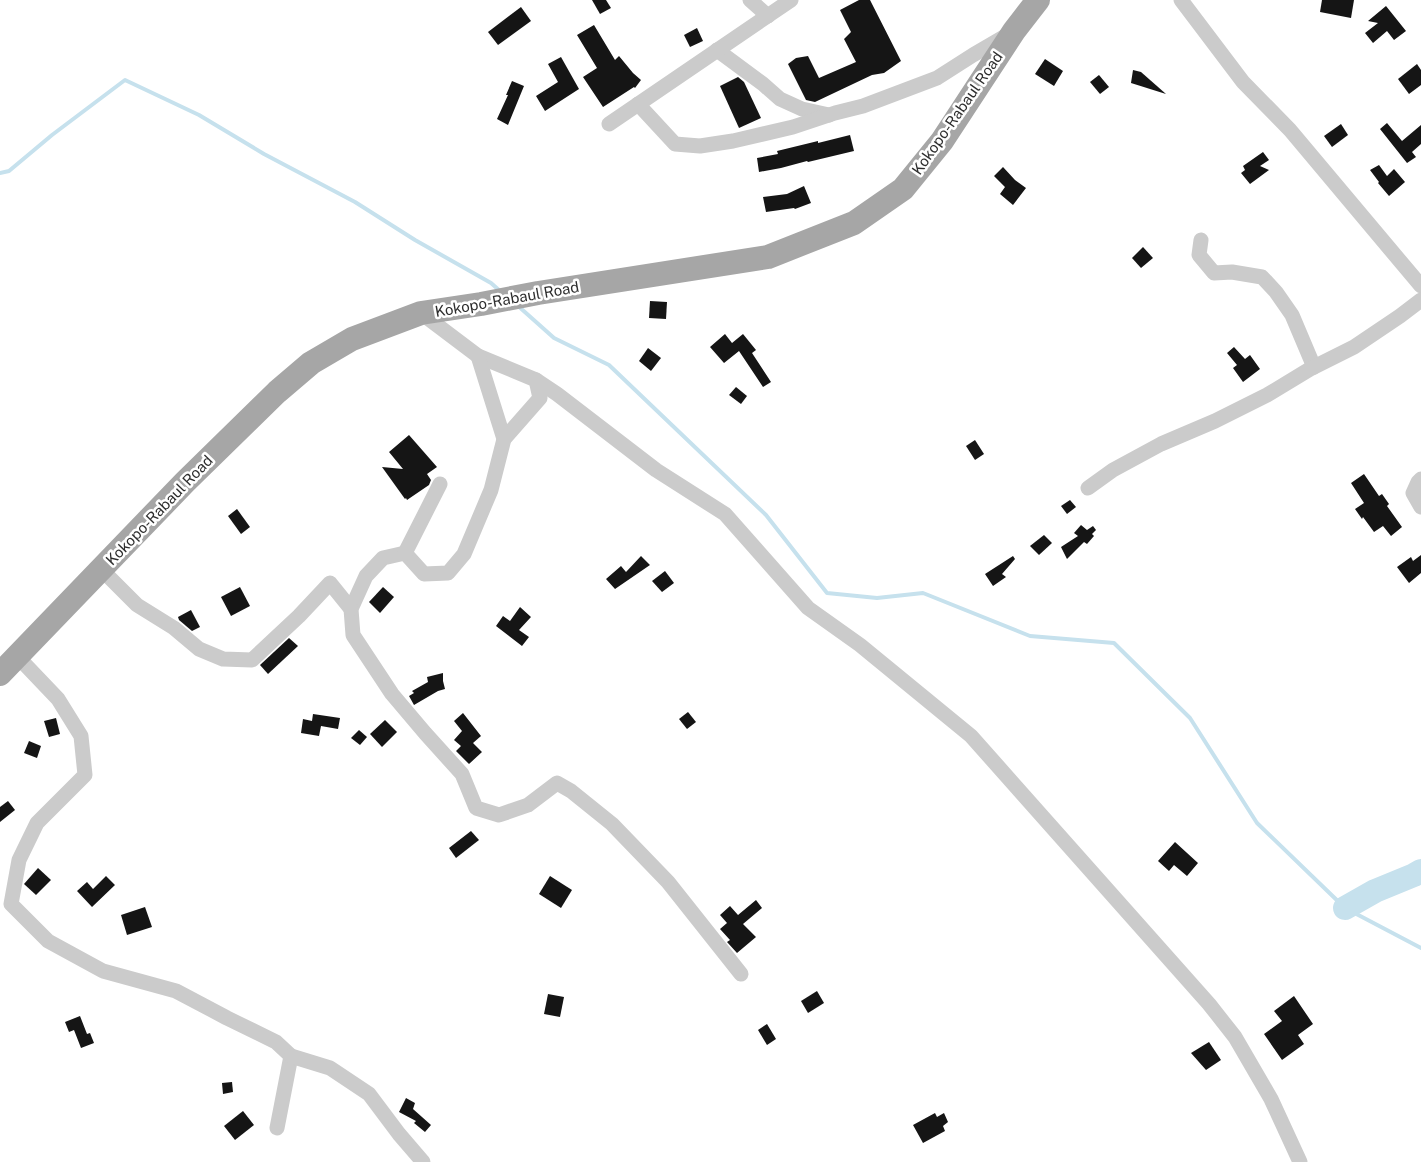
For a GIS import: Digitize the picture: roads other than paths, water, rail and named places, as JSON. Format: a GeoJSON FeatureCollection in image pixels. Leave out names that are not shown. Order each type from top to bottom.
{"type":"FeatureCollection","features":[{"type":"Feature","properties":{"kind":"main road","name":"Kokopo-Rabaul Road"},"geometry":{"type":"LineString","coordinates":[[0,674],[185,482],[277,392],[311,364],[352,338],[422,313],[481,304],[538,292],[768,257],[854,223],[903,189],[942,141],[1014,31],[1038,0]]}},
{"type":"Feature","properties":{"kind":"street"},"geometry":{"type":"LineString","coordinates":[[750,0],[768,16]]}},
{"type":"Feature","properties":{"kind":"street"},"geometry":{"type":"LineString","coordinates":[[608,124],[791,0]]}},
{"type":"Feature","properties":{"kind":"street"},"geometry":{"type":"LineString","coordinates":[[1181,0],[1243,82],[1290,130],[1421,286]]}},
{"type":"Feature","properties":{"kind":"street"},"geometry":{"type":"LineString","coordinates":[[638,104],[675,144],[700,146],[733,141],[792,127],[863,106],[937,78],[1014,31]]}},
{"type":"Feature","properties":{"kind":"street"},"geometry":{"type":"LineString","coordinates":[[717,50],[780,99],[802,109],[830,115]]}},
{"type":"Feature","properties":{"kind":"street"},"geometry":{"type":"LineString","coordinates":[[1201,240],[1200,255],[1214,274],[1232,272],[1262,277],[1276,292],[1292,315],[1314,367]]}},
{"type":"Feature","properties":{"kind":"street"},"geometry":{"type":"LineString","coordinates":[[1088,488],[1113,470],[1161,444],[1215,421],[1354,347],[1421,300]]}},
{"type":"Feature","properties":{"kind":"street"},"geometry":{"type":"LineString","coordinates":[[422,313],[478,356],[536,380],[656,470],[725,514],[808,608],[860,645],[971,736],[1209,1004],[1235,1036],[1271,1099],[1300,1162]]}},
{"type":"Feature","properties":{"kind":"street"},"geometry":{"type":"LineString","coordinates":[[478,356],[504,439]]}},
{"type":"Feature","properties":{"kind":"street"},"geometry":{"type":"LineString","coordinates":[[406,553],[424,574],[448,573],[464,554],[491,490],[504,439],[540,398],[536,380]]}},
{"type":"Feature","properties":{"kind":"street"},"geometry":{"type":"LineString","coordinates":[[1421,480],[1418,482],[1413,493],[1421,507]]}},
{"type":"Feature","properties":{"kind":"street"},"geometry":{"type":"LineString","coordinates":[[406,553],[440,484]]}},
{"type":"Feature","properties":{"kind":"street"},"geometry":{"type":"LineString","coordinates":[[350,609],[366,576],[383,558],[406,553]]}},
{"type":"Feature","properties":{"kind":"street"},"geometry":{"type":"LineString","coordinates":[[101,569],[137,605],[174,628],[199,649],[223,659],[252,660],[299,616],[330,583],[350,609],[353,635],[392,694],[462,774],[476,808],[499,815],[528,804],[557,783],[571,791],[612,824],[668,882],[741,974]]}},
{"type":"Feature","properties":{"kind":"street"},"geometry":{"type":"LineString","coordinates":[[17,656],[58,699],[81,736],[85,775],[37,823],[19,860],[11,904],[48,942],[103,971],[176,991],[276,1042],[291,1056],[330,1068],[369,1094],[423,1162]]}},
{"type":"Feature","properties":{"kind":"street"},"geometry":{"type":"LineString","coordinates":[[277,1128],[291,1056]]}},
{"type":"Feature","properties":{"kind":"waterway"},"geometry":{"type":"LineString","coordinates":[[0,173],[9,171],[52,135],[125,80],[199,115],[264,154],[355,202],[415,240],[491,283],[500,291]]}},
{"type":"Feature","properties":{"kind":"waterway"},"geometry":{"type":"LineString","coordinates":[[517,305],[554,338],[609,365],[766,515],[827,593],[877,598],[923,593],[1030,636],[1114,643],[1190,718],[1257,823],[1345,908],[1421,948]]}},
{"type":"Feature","properties":{"kind":"waterway"},"geometry":{"type":"LineString","coordinates":[[1345,908],[1375,891],[1421,871]]}}]}
